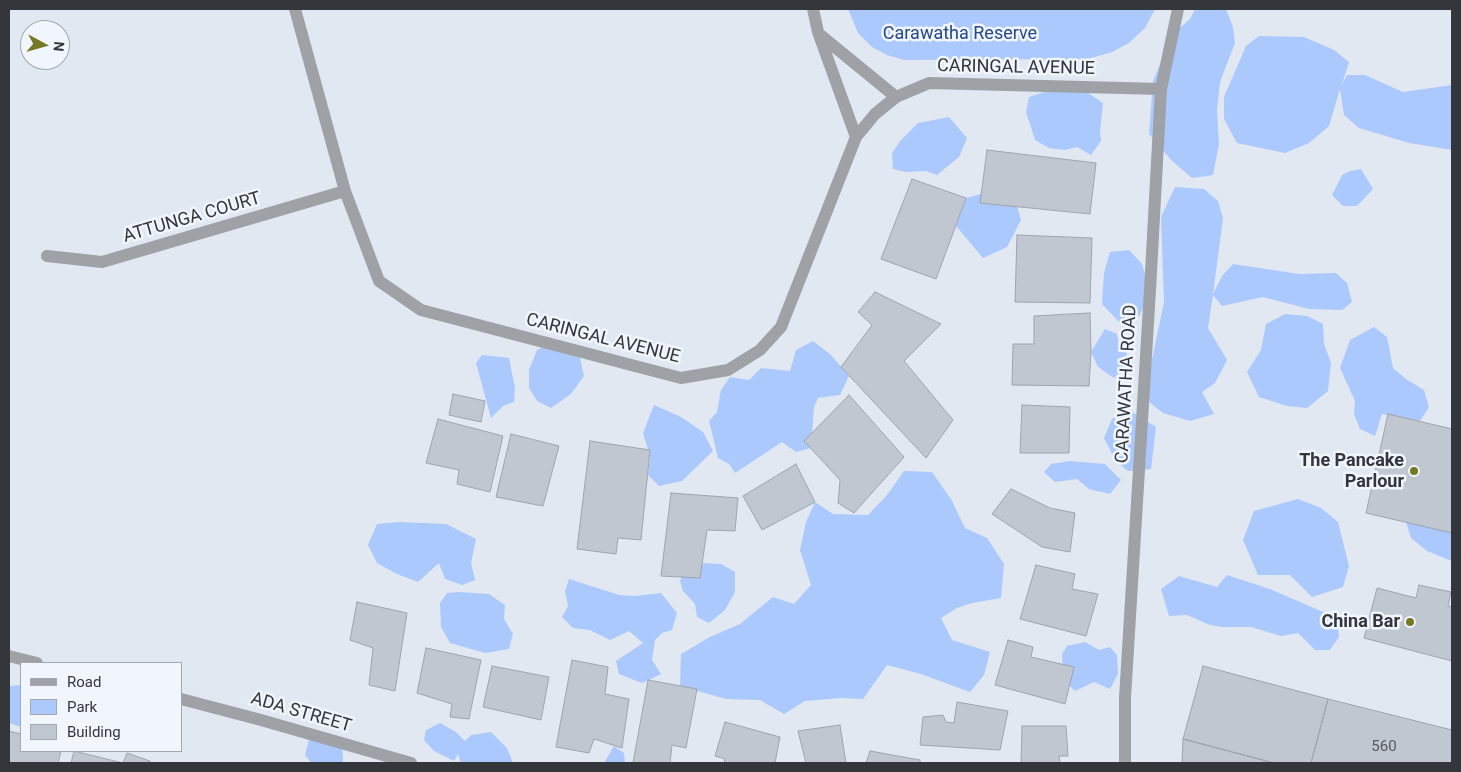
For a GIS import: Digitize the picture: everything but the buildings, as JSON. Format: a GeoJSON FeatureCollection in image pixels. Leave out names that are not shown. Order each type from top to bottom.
{"type":"FeatureCollection","features":[{"type":"Feature","properties":{"kind":"street","name":"CARINGAL AVENUE"},"geometry":{"type":"LineString","coordinates":[[295,9],[345,191],[379,281],[421,310],[681,378],[728,370],[760,350],[781,327],[856,136],[875,114],[896,97],[929,83],[1161,89]]}},
{"type":"Feature","properties":{"kind":"street"},"geometry":{"type":"LineString","coordinates":[[813,9],[818,32],[856,136]]}},
{"type":"Feature","properties":{"kind":"street","name":"CARAWATHA ROAD"},"geometry":{"type":"LineString","coordinates":[[1125,763],[1126,688],[1161,89],[1178,9]]}},
{"type":"Feature","properties":{"kind":"street"},"geometry":{"type":"LineString","coordinates":[[818,32],[896,97]]}},
{"type":"Feature","properties":{"kind":"street","name":"ATTUNGA COURT"},"geometry":{"type":"LineString","coordinates":[[46,256],[102,262],[345,191]]}},
{"type":"Feature","properties":{"kind":"street"},"geometry":{"type":"LineString","coordinates":[[9,656],[33,662]]}},
{"type":"Feature","properties":{"kind":"street","name":"ADA STREET"},"geometry":{"type":"LineString","coordinates":[[182,699],[411,763]]}},
{"type":"Feature","properties":{"kind":"green space","name":"Carawatha Reserve"},"geometry":{"type":"Polygon","coordinates":[[[848,9],[1155,9],[1145,28],[1129,43],[1112,52],[1088,59],[904,60],[887,55],[872,47],[858,33],[848,9]]]}},
{"type":"Feature","properties":{"kind":"green space"},"geometry":{"type":"Polygon","coordinates":[[[1195,9],[1226,9],[1233,27],[1235,43],[1220,82],[1217,110],[1219,144],[1213,175],[1192,178],[1171,160],[1149,134],[1153,81],[1172,35],[1190,19],[1195,9]]]}},
{"type":"Feature","properties":{"kind":"green space"},"geometry":{"type":"Polygon","coordinates":[[[1259,36],[1304,37],[1334,50],[1349,62],[1342,84],[1347,75],[1365,75],[1403,92],[1452,85],[1452,150],[1409,143],[1359,128],[1344,115],[1340,89],[1329,126],[1309,143],[1285,153],[1237,143],[1224,119],[1224,97],[1246,46],[1259,36]]]}},
{"type":"Feature","properties":{"kind":"green space"},"geometry":{"type":"Polygon","coordinates":[[[1063,86],[1081,88],[1103,103],[1100,131],[1101,141],[1091,155],[1077,147],[1065,150],[1049,148],[1035,140],[1026,112],[1029,97],[1063,86]]]}},
{"type":"Feature","properties":{"kind":"green space"},"geometry":{"type":"Polygon","coordinates":[[[949,117],[967,138],[959,157],[937,175],[926,171],[906,172],[893,169],[892,153],[901,140],[918,123],[949,117]]]}},
{"type":"Feature","properties":{"kind":"green space"},"geometry":{"type":"Polygon","coordinates":[[[1361,169],[1373,189],[1357,206],[1343,206],[1332,195],[1342,175],[1361,169]]]}},
{"type":"Feature","properties":{"kind":"green space"},"geometry":{"type":"Polygon","coordinates":[[[1175,187],[1204,189],[1218,201],[1223,218],[1213,294],[1222,276],[1233,264],[1299,274],[1336,273],[1347,283],[1352,302],[1342,310],[1309,309],[1263,297],[1222,306],[1213,295],[1208,328],[1227,360],[1215,383],[1202,392],[1214,414],[1190,421],[1163,413],[1144,398],[1164,302],[1161,217],[1175,187]]]}},
{"type":"Feature","properties":{"kind":"green space"},"geometry":{"type":"Polygon","coordinates":[[[981,194],[1005,198],[1017,206],[1021,220],[1007,247],[983,258],[956,226],[966,198],[981,194]]]}},
{"type":"Feature","properties":{"kind":"green space"},"geometry":{"type":"Polygon","coordinates":[[[1129,250],[1142,264],[1150,290],[1140,315],[1124,327],[1102,304],[1104,273],[1110,252],[1129,250]]]}},
{"type":"Feature","properties":{"kind":"green space"},"geometry":{"type":"Polygon","coordinates":[[[1285,314],[1307,316],[1323,324],[1324,344],[1331,363],[1328,391],[1307,408],[1287,406],[1259,397],[1247,372],[1261,350],[1266,324],[1285,314]]]}},
{"type":"Feature","properties":{"kind":"green space"},"geometry":{"type":"Polygon","coordinates":[[[1374,327],[1387,337],[1393,368],[1424,390],[1429,407],[1420,421],[1382,414],[1375,436],[1360,429],[1354,414],[1355,401],[1340,368],[1350,340],[1374,327]]]}},
{"type":"Feature","properties":{"kind":"green space"},"geometry":{"type":"Polygon","coordinates":[[[1105,329],[1117,334],[1119,347],[1127,353],[1125,366],[1114,378],[1098,367],[1091,352],[1105,329]]]}},
{"type":"Feature","properties":{"kind":"green space"},"geometry":{"type":"Polygon","coordinates":[[[813,341],[831,355],[849,376],[840,395],[818,398],[814,407],[811,448],[796,452],[782,442],[735,473],[729,464],[718,458],[709,421],[717,412],[721,390],[730,377],[749,380],[761,368],[790,371],[796,350],[813,341]]]}},
{"type":"Feature","properties":{"kind":"green space"},"geometry":{"type":"Polygon","coordinates":[[[553,343],[580,358],[584,376],[571,394],[551,408],[537,401],[529,388],[529,370],[537,350],[553,343]]]}},
{"type":"Feature","properties":{"kind":"green space"},"geometry":{"type":"Polygon","coordinates":[[[482,355],[509,358],[515,388],[514,402],[503,406],[491,418],[476,363],[482,355]]]}},
{"type":"Feature","properties":{"kind":"green space"},"geometry":{"type":"Polygon","coordinates":[[[654,405],[681,417],[703,432],[713,451],[682,481],[659,486],[648,475],[650,456],[643,433],[654,405]]]}},
{"type":"Feature","properties":{"kind":"green space"},"geometry":{"type":"Polygon","coordinates":[[[1129,410],[1156,427],[1151,469],[1128,471],[1116,461],[1104,438],[1112,419],[1129,410]]]}},
{"type":"Feature","properties":{"kind":"green space"},"geometry":{"type":"Polygon","coordinates":[[[1070,461],[1105,464],[1121,480],[1110,494],[1089,489],[1077,479],[1055,482],[1044,472],[1051,464],[1070,461]]]}},
{"type":"Feature","properties":{"kind":"green space"},"geometry":{"type":"Polygon","coordinates":[[[904,471],[932,472],[951,499],[965,528],[987,538],[1004,564],[1001,598],[972,603],[957,608],[941,618],[952,640],[990,652],[984,675],[970,692],[921,674],[887,665],[863,699],[841,698],[805,701],[784,714],[760,700],[726,699],[680,686],[681,654],[710,637],[740,624],[773,597],[794,604],[811,585],[800,550],[806,522],[815,502],[833,514],[868,515],[887,495],[904,471]]]}},
{"type":"Feature","properties":{"kind":"green space"},"geometry":{"type":"Polygon","coordinates":[[[1298,499],[1321,508],[1338,522],[1349,566],[1343,587],[1312,597],[1290,575],[1258,575],[1243,540],[1254,511],[1298,499]]]}},
{"type":"Feature","properties":{"kind":"green space"},"geometry":{"type":"Polygon","coordinates":[[[1427,515],[1449,521],[1452,520],[1452,561],[1427,551],[1411,538],[1406,522],[1427,515]]]}},
{"type":"Feature","properties":{"kind":"green space"},"geometry":{"type":"Polygon","coordinates":[[[398,522],[446,524],[476,539],[471,563],[475,580],[462,585],[445,579],[439,563],[418,582],[397,574],[377,563],[368,545],[377,524],[398,522]]]}},
{"type":"Feature","properties":{"kind":"green space"},"geometry":{"type":"Polygon","coordinates":[[[702,563],[721,564],[735,572],[735,592],[725,610],[709,623],[697,617],[695,604],[683,591],[680,581],[688,565],[702,563]]]}},
{"type":"Feature","properties":{"kind":"green space"},"geometry":{"type":"Polygon","coordinates":[[[1227,575],[1270,589],[1337,618],[1339,637],[1330,650],[1315,650],[1298,633],[1281,636],[1251,627],[1210,625],[1187,615],[1169,616],[1161,589],[1179,576],[1217,587],[1227,575]]]}},
{"type":"Feature","properties":{"kind":"green space"},"geometry":{"type":"Polygon","coordinates":[[[569,579],[619,595],[635,596],[661,593],[677,613],[672,630],[662,633],[655,640],[652,660],[661,674],[642,683],[619,674],[616,661],[643,643],[629,631],[610,640],[590,630],[573,628],[562,617],[568,606],[565,591],[569,579]]]}},
{"type":"Feature","properties":{"kind":"green space"},"geometry":{"type":"Polygon","coordinates":[[[447,593],[489,594],[505,605],[504,619],[513,634],[509,649],[485,653],[450,643],[441,627],[440,603],[447,593]]]}},
{"type":"Feature","properties":{"kind":"green space"},"geometry":{"type":"Polygon","coordinates":[[[1085,642],[1099,650],[1110,647],[1117,655],[1118,674],[1110,689],[1094,682],[1075,691],[1063,679],[1062,654],[1067,646],[1085,642]]]}},
{"type":"Feature","properties":{"kind":"green space"},"geometry":{"type":"Polygon","coordinates":[[[20,685],[20,727],[9,723],[9,686],[20,685]]]}},
{"type":"Feature","properties":{"kind":"green space"},"geometry":{"type":"Polygon","coordinates":[[[440,723],[456,732],[465,741],[471,735],[491,732],[507,748],[513,763],[461,763],[458,754],[454,761],[434,751],[424,740],[426,730],[440,723]]]}},
{"type":"Feature","properties":{"kind":"green space"},"geometry":{"type":"Polygon","coordinates":[[[309,740],[342,742],[343,762],[311,763],[305,755],[309,740]]]}},
{"type":"Feature","properties":{"kind":"green space"},"geometry":{"type":"Polygon","coordinates":[[[614,746],[624,753],[625,763],[604,763],[614,746]]]}},
{"type":"Feature","properties":{"kind":"place","name":"The Pancake Parlour"},"geometry":{"type":"Point","coordinates":[1414,471]}},
{"type":"Feature","properties":{"kind":"place","name":"China Bar"},"geometry":{"type":"Point","coordinates":[1410,622]}}]}
